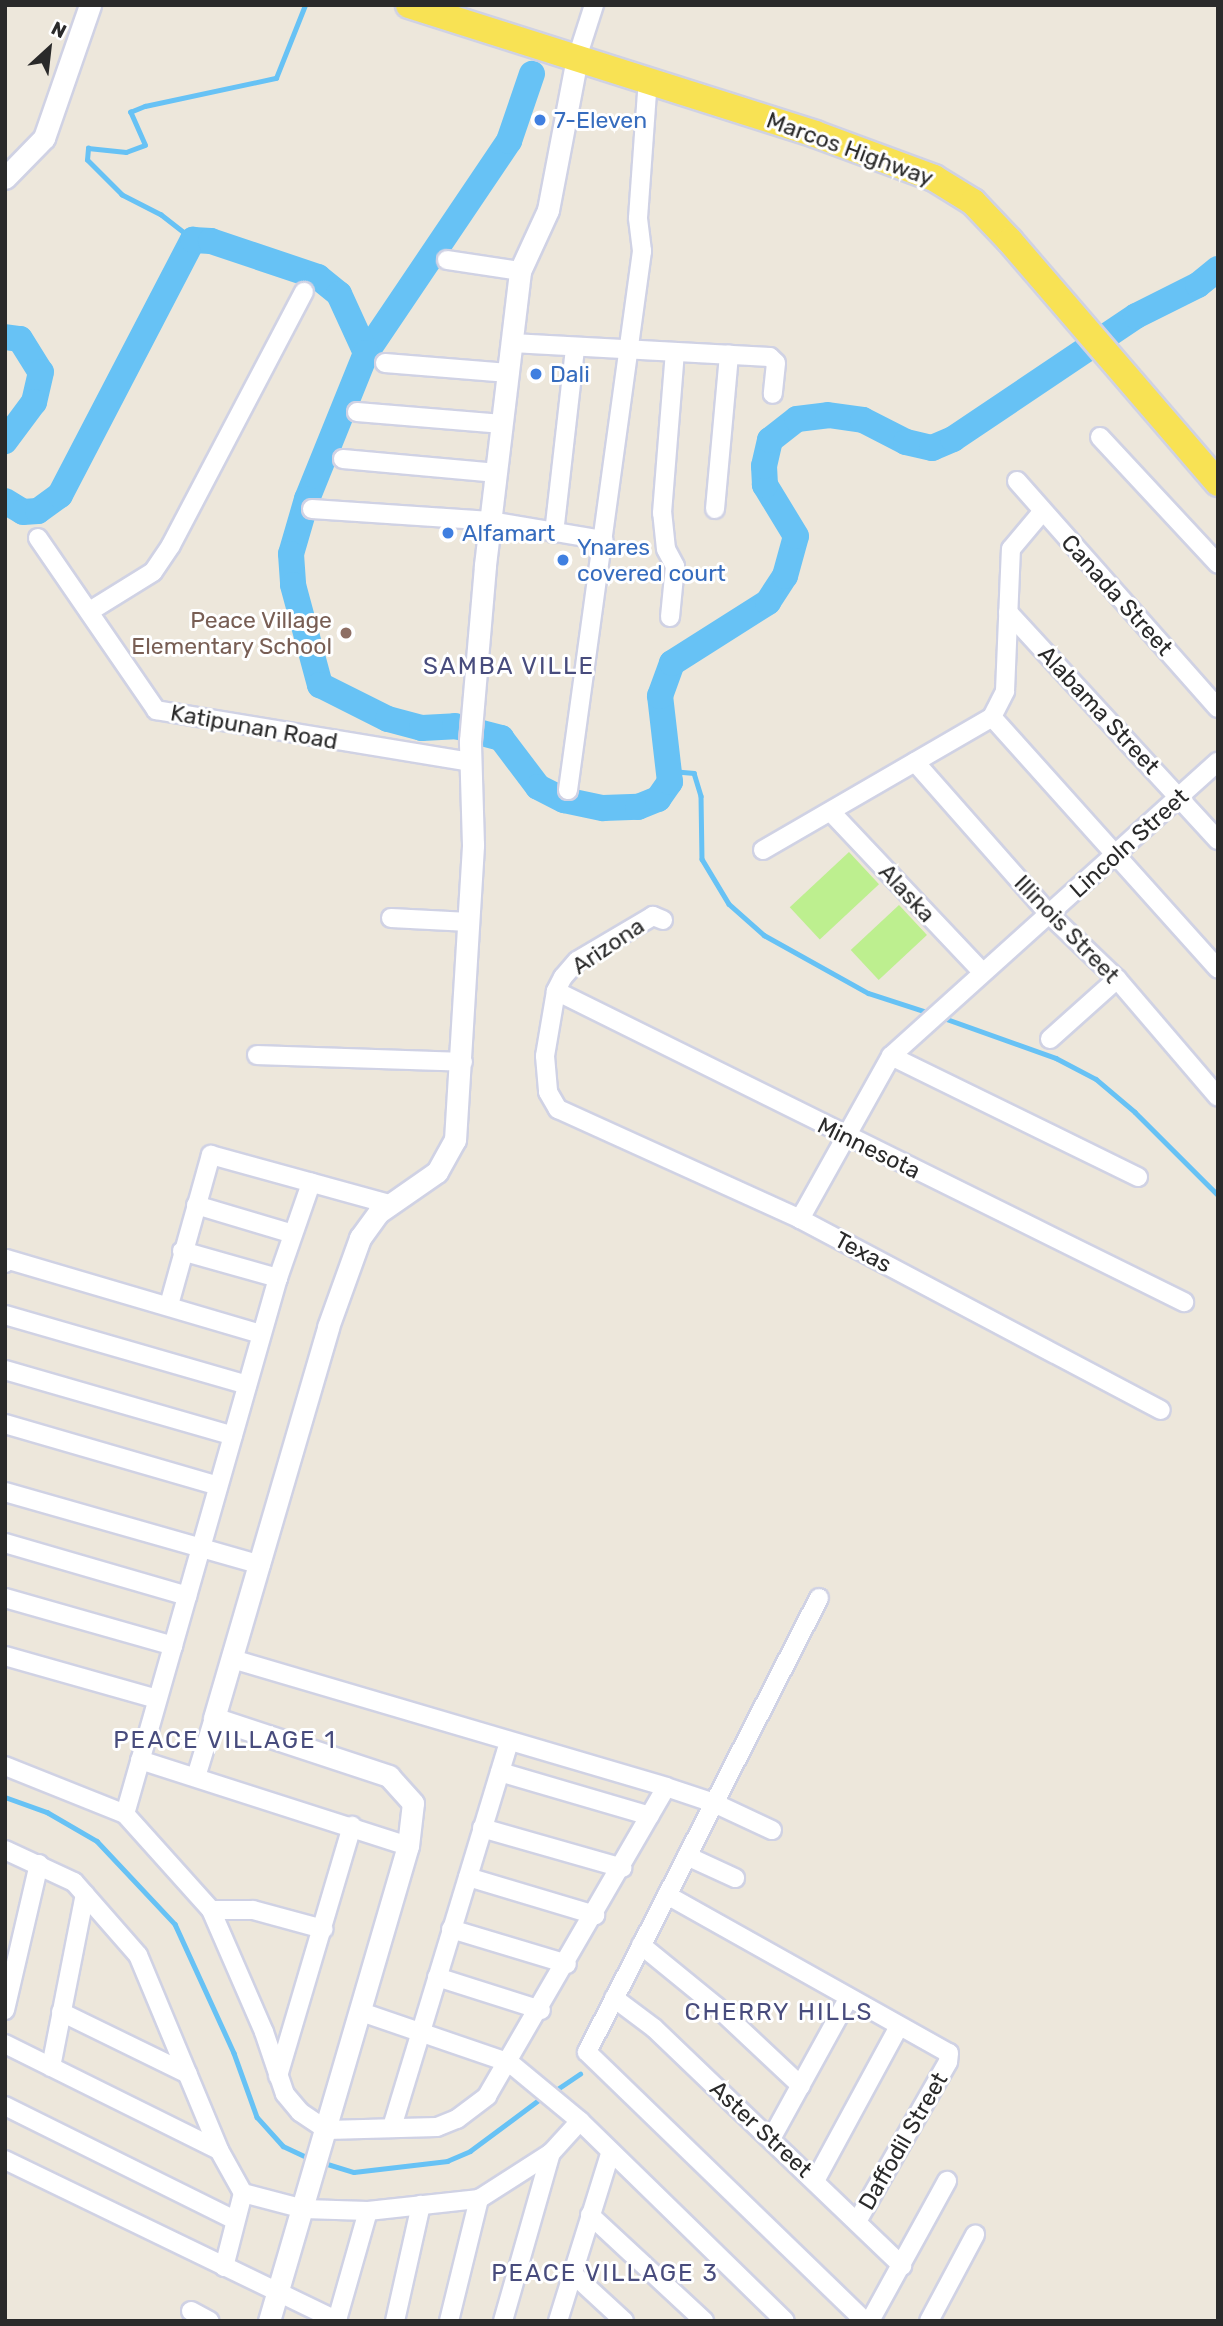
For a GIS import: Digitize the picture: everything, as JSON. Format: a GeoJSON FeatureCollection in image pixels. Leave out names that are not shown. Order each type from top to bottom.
{"type":"FeatureCollection","features":[{"type":"Feature","properties":{"kind":"main road","name":"Marcos Highway"},"geometry":{"type":"LineString","coordinates":[[409,5],[874,154],[934,178],[973,202],[1218,483]]}},
{"type":"Feature","properties":{"kind":"street"},"geometry":{"type":"LineString","coordinates":[[5,178],[44,138],[90,5]]}},
{"type":"Feature","properties":{"kind":"street"},"geometry":{"type":"LineString","coordinates":[[196,1777],[261,1565],[328,1327],[360,1238],[389,1204],[438,1172],[455,1140],[463,1062],[473,845],[471,714],[520,271],[548,210],[577,58],[594,5]]}},
{"type":"Feature","properties":{"kind":"street"},"geometry":{"type":"LineString","coordinates":[[568,790],[603,540],[625,351],[642,251],[638,218],[648,80]]}},
{"type":"Feature","properties":{"kind":"street"},"geometry":{"type":"LineString","coordinates":[[447,260],[520,271]]}},
{"type":"Feature","properties":{"kind":"street"},"geometry":{"type":"LineString","coordinates":[[90,611],[153,572],[172,545],[304,292]]}},
{"type":"Feature","properties":{"kind":"street"},"geometry":{"type":"LineString","coordinates":[[512,343],[775,359],[773,394]]}},
{"type":"Feature","properties":{"kind":"street"},"geometry":{"type":"LineString","coordinates":[[554,533],[575,348]]}},
{"type":"Feature","properties":{"kind":"street"},"geometry":{"type":"LineString","coordinates":[[670,617],[675,566],[666,549],[662,513],[675,353]]}},
{"type":"Feature","properties":{"kind":"street"},"geometry":{"type":"LineString","coordinates":[[715,509],[729,355]]}},
{"type":"Feature","properties":{"kind":"street"},"geometry":{"type":"LineString","coordinates":[[385,363],[509,373]]}},
{"type":"Feature","properties":{"kind":"street"},"geometry":{"type":"LineString","coordinates":[[358,412],[503,424]]}},
{"type":"Feature","properties":{"kind":"street"},"geometry":{"type":"LineString","coordinates":[[1100,436],[1218,564]]}},
{"type":"Feature","properties":{"kind":"street"},"geometry":{"type":"LineString","coordinates":[[342,459],[498,472]]}},
{"type":"Feature","properties":{"kind":"street","name":"Canada Street"},"geometry":{"type":"LineString","coordinates":[[1017,481],[1218,708]]}},
{"type":"Feature","properties":{"kind":"street"},"geometry":{"type":"LineString","coordinates":[[312,509],[491,522],[603,540]]}},
{"type":"Feature","properties":{"kind":"street"},"geometry":{"type":"LineString","coordinates":[[763,850],[992,717],[1005,691],[1011,549],[1042,512]]}},
{"type":"Feature","properties":{"kind":"street","name":"Katipunan Road"},"geometry":{"type":"LineString","coordinates":[[38,538],[90,611],[102,637],[156,710],[470,751]]}},
{"type":"Feature","properties":{"kind":"street","name":"Alabama Street"},"geometry":{"type":"LineString","coordinates":[[1008,612],[1218,840]]}},
{"type":"Feature","properties":{"kind":"street"},"geometry":{"type":"LineString","coordinates":[[992,717],[1218,969]]}},
{"type":"Feature","properties":{"kind":"street","name":"Illinois Street"},"geometry":{"type":"LineString","coordinates":[[915,762],[1050,915],[1117,979],[1218,1097]]}},
{"type":"Feature","properties":{"kind":"street","name":"Lincoln Street"},"geometry":{"type":"LineString","coordinates":[[800,1219],[891,1056],[1218,762]]}},
{"type":"Feature","properties":{"kind":"street","name":"Alaska"},"geometry":{"type":"LineString","coordinates":[[831,812],[983,973]]}},
{"type":"Feature","properties":{"kind":"street","name":"Arizona"},"geometry":{"type":"LineString","coordinates":[[558,1109],[548,1092],[545,1056],[556,991],[577,961],[653,916],[663,920]]}},
{"type":"Feature","properties":{"kind":"street"},"geometry":{"type":"LineString","coordinates":[[391,918],[469,922]]}},
{"type":"Feature","properties":{"kind":"street"},"geometry":{"type":"LineString","coordinates":[[1050,1039],[1117,979]]}},
{"type":"Feature","properties":{"kind":"street","name":"Minnesota"},"geometry":{"type":"LineString","coordinates":[[556,991],[1184,1302]]}},
{"type":"Feature","properties":{"kind":"street"},"geometry":{"type":"LineString","coordinates":[[257,1055],[463,1062]]}},
{"type":"Feature","properties":{"kind":"street"},"geometry":{"type":"LineString","coordinates":[[891,1056],[1138,1177]]}},
{"type":"Feature","properties":{"kind":"street","name":"Texas"},"geometry":{"type":"LineString","coordinates":[[558,1109],[800,1219],[1161,1410]]}},
{"type":"Feature","properties":{"kind":"street"},"geometry":{"type":"LineString","coordinates":[[169,1305],[211,1155],[389,1204]]}},
{"type":"Feature","properties":{"kind":"street"},"geometry":{"type":"LineString","coordinates":[[125,1814],[261,1334],[311,1182]]}},
{"type":"Feature","properties":{"kind":"street"},"geometry":{"type":"LineString","coordinates":[[196,1205],[293,1234]]}},
{"type":"Feature","properties":{"kind":"street"},"geometry":{"type":"LineString","coordinates":[[182,1251],[278,1278]]}},
{"type":"Feature","properties":{"kind":"street"},"geometry":{"type":"LineString","coordinates":[[5,1262],[6,1259],[261,1334]]}},
{"type":"Feature","properties":{"kind":"street"},"geometry":{"type":"LineString","coordinates":[[5,1315],[247,1385]]}},
{"type":"Feature","properties":{"kind":"street"},"geometry":{"type":"LineString","coordinates":[[5,1370],[233,1436]]}},
{"type":"Feature","properties":{"kind":"street"},"geometry":{"type":"LineString","coordinates":[[5,1424],[218,1486]]}},
{"type":"Feature","properties":{"kind":"street"},"geometry":{"type":"LineString","coordinates":[[5,1492],[261,1565]]}},
{"type":"Feature","properties":{"kind":"street"},"geometry":{"type":"LineString","coordinates":[[5,1543],[187,1596]]}},
{"type":"Feature","properties":{"kind":"street"},"geometry":{"type":"LineString","coordinates":[[5,1598],[173,1646]]}},
{"type":"Feature","properties":{"kind":"street"},"geometry":{"type":"LineString","coordinates":[[819,1598],[587,2052],[865,2321]]}},
{"type":"Feature","properties":{"kind":"street"},"geometry":{"type":"LineString","coordinates":[[5,1656],[158,1699]]}},
{"type":"Feature","properties":{"kind":"street"},"geometry":{"type":"LineString","coordinates":[[232,1659],[666,1787],[715,1803],[772,1830]]}},
{"type":"Feature","properties":{"kind":"street"},"geometry":{"type":"LineString","coordinates":[[214,1718],[389,1776],[413,1803],[408,1846],[327,2130],[311,2177],[281,2291],[270,2321]]}},
{"type":"Feature","properties":{"kind":"street"},"geometry":{"type":"LineString","coordinates":[[392,2127],[509,1741]]}},
{"type":"Feature","properties":{"kind":"street"},"geometry":{"type":"LineString","coordinates":[[140,1760],[408,1846]]}},
{"type":"Feature","properties":{"kind":"street"},"geometry":{"type":"LineString","coordinates":[[5,1766],[125,1814],[211,1910],[285,2094],[300,2112],[327,2130],[437,2127],[457,2119],[487,2096],[510,2063],[568,1964],[666,1787]]}},
{"type":"Feature","properties":{"kind":"street"},"geometry":{"type":"LineString","coordinates":[[500,1772],[650,1816]]}},
{"type":"Feature","properties":{"kind":"street"},"geometry":{"type":"LineString","coordinates":[[278,2076],[352,1826]]}},
{"type":"Feature","properties":{"kind":"street"},"geometry":{"type":"LineString","coordinates":[[482,1828],[622,1868]]}},
{"type":"Feature","properties":{"kind":"street"},"geometry":{"type":"LineString","coordinates":[[5,1850],[74,1882],[138,1955],[219,2150],[243,2193],[223,2267]]}},
{"type":"Feature","properties":{"kind":"street"},"geometry":{"type":"LineString","coordinates":[[687,1856],[735,1878]]}},
{"type":"Feature","properties":{"kind":"street"},"geometry":{"type":"LineString","coordinates":[[5,2010],[39,1864]]}},
{"type":"Feature","properties":{"kind":"street"},"geometry":{"type":"LineString","coordinates":[[468,1877],[595,1914]]}},
{"type":"Feature","properties":{"kind":"street"},"geometry":{"type":"LineString","coordinates":[[51,2067],[85,1894]]}},
{"type":"Feature","properties":{"kind":"street"},"geometry":{"type":"LineString","coordinates":[[667,1895],[900,2026],[815,2181]]}},
{"type":"Feature","properties":{"kind":"street"},"geometry":{"type":"LineString","coordinates":[[211,1910],[253,1910],[323,1929]]}},
{"type":"Feature","properties":{"kind":"street"},"geometry":{"type":"LineString","coordinates":[[452,1929],[568,1964]]}},
{"type":"Feature","properties":{"kind":"street"},"geometry":{"type":"LineString","coordinates":[[641,1945],[740,2028],[801,2086]]}},
{"type":"Feature","properties":{"kind":"street"},"geometry":{"type":"LineString","coordinates":[[437,1977],[541,2010]]}},
{"type":"Feature","properties":{"kind":"street","name":"Aster Street"},"geometry":{"type":"LineString","coordinates":[[614,1998],[654,2028],[858,2220],[902,2266]]}},
{"type":"Feature","properties":{"kind":"street"},"geometry":{"type":"LineString","coordinates":[[771,2139],[848,1999]]}},
{"type":"Feature","properties":{"kind":"street"},"geometry":{"type":"LineString","coordinates":[[61,2012],[188,2074]]}},
{"type":"Feature","properties":{"kind":"street"},"geometry":{"type":"LineString","coordinates":[[361,2012],[510,2063],[580,2121],[610,2154],[785,2321]]}},
{"type":"Feature","properties":{"kind":"street","name":"Daffodil Street"},"geometry":{"type":"LineString","coordinates":[[858,2220],[948,2062],[949,2053],[900,2026]]}},
{"type":"Feature","properties":{"kind":"street"},"geometry":{"type":"LineString","coordinates":[[5,2044],[219,2150]]}},
{"type":"Feature","properties":{"kind":"street"},"geometry":{"type":"LineString","coordinates":[[5,2106],[235,2220]]}},
{"type":"Feature","properties":{"kind":"street"},"geometry":{"type":"LineString","coordinates":[[243,2193],[304,2208],[368,2211],[479,2199],[551,2153],[580,2121]]}},
{"type":"Feature","properties":{"kind":"street"},"geometry":{"type":"LineString","coordinates":[[503,2321],[551,2153]]}},
{"type":"Feature","properties":{"kind":"street"},"geometry":{"type":"LineString","coordinates":[[558,2321],[610,2154]]}},
{"type":"Feature","properties":{"kind":"street"},"geometry":{"type":"LineString","coordinates":[[5,2160],[338,2320],[368,2211]]}},
{"type":"Feature","properties":{"kind":"street"},"geometry":{"type":"LineString","coordinates":[[870,2321],[947,2181]]}},
{"type":"Feature","properties":{"kind":"street"},"geometry":{"type":"LineString","coordinates":[[449,2321],[479,2199]]}},
{"type":"Feature","properties":{"kind":"street"},"geometry":{"type":"LineString","coordinates":[[395,2321],[421,2205]]}},
{"type":"Feature","properties":{"kind":"street"},"geometry":{"type":"LineString","coordinates":[[590,2215],[704,2321]]}},
{"type":"Feature","properties":{"kind":"street"},"geometry":{"type":"LineString","coordinates":[[929,2321],[975,2235]]}},
{"type":"Feature","properties":{"kind":"street"},"geometry":{"type":"LineString","coordinates":[[572,2273],[624,2321]]}},
{"type":"Feature","properties":{"kind":"street"},"geometry":{"type":"LineString","coordinates":[[191,2311],[210,2321]]}},
{"type":"Feature","properties":{"kind":"green space"},"geometry":{"type":"Polygon","coordinates":[[[849,852],[879,884],[820,939],[790,907],[849,852]]]}},
{"type":"Feature","properties":{"kind":"green space"},"geometry":{"type":"Polygon","coordinates":[[[899,905],[927,935],[879,980],[851,950],[899,905]]]}},
{"type":"Feature","properties":{"kind":"waterway"},"geometry":{"type":"LineString","coordinates":[[193,240],[161,215],[122,195],[87,160],[88,148],[126,152],[145,145],[130,112],[145,106],[276,78],[305,5]]}},
{"type":"Feature","properties":{"kind":"waterway"},"geometry":{"type":"LineString","coordinates":[[366,353],[509,141],[532,74]]}},
{"type":"Feature","properties":{"kind":"waterway"},"geometry":{"type":"LineString","coordinates":[[5,501],[23,512],[38,511],[60,495],[193,240],[211,241],[318,277],[339,294],[366,353],[307,499],[291,554],[293,585],[320,685],[388,719],[422,728],[455,726],[501,738],[538,787],[564,800],[603,808],[638,807],[658,799],[670,782],[660,696],[672,663],[768,602],[785,576],[796,536],[765,485],[764,466],[770,440],[797,419],[828,415],[863,420],[906,442],[932,448],[953,439],[1136,316],[1198,285],[1218,269]]}},
{"type":"Feature","properties":{"kind":"waterway"},"geometry":{"type":"LineString","coordinates":[[5,337],[20,339],[41,372],[34,402],[5,441]]}},
{"type":"Feature","properties":{"kind":"waterway"},"geometry":{"type":"LineString","coordinates":[[671,771],[694,773],[701,796],[702,859],[729,904],[764,935],[868,993],[930,1013]]}},
{"type":"Feature","properties":{"kind":"waterway"},"geometry":{"type":"LineString","coordinates":[[941,1017],[1056,1058],[1096,1079],[1135,1112],[1218,1195]]}},
{"type":"Feature","properties":{"kind":"waterway"},"geometry":{"type":"LineString","coordinates":[[5,1797],[47,1812],[97,1841],[175,1924],[234,2053],[257,2117],[283,2146],[309,2158]]}},
{"type":"Feature","properties":{"kind":"waterway"},"geometry":{"type":"LineString","coordinates":[[556,2090],[580,2074]]}},
{"type":"Feature","properties":{"kind":"waterway"},"geometry":{"type":"LineString","coordinates":[[321,2162],[354,2172],[447,2161],[470,2151],[540,2099]]}},
{"type":"Feature","properties":{"kind":"place","name":"7-Eleven"},"geometry":{"type":"Point","coordinates":[540,120]}},
{"type":"Feature","properties":{"kind":"place","name":"Dali"},"geometry":{"type":"Point","coordinates":[536,374]}},
{"type":"Feature","properties":{"kind":"place","name":"Alfamart"},"geometry":{"type":"Point","coordinates":[448,533]}},
{"type":"Feature","properties":{"kind":"place","name":"Ynares covered court"},"geometry":{"type":"Point","coordinates":[563,560]}},
{"type":"Feature","properties":{"kind":"place","name":"Peace Village Elementary School"},"geometry":{"type":"Point","coordinates":[346,633]}},
{"type":"Feature","properties":{"kind":"district","name":"SAMBA VILLE"},"geometry":{"type":"Point","coordinates":[509,667]}},
{"type":"Feature","properties":{"kind":"district","name":"PEACE VILLAGE 1"},"geometry":{"type":"Point","coordinates":[225,1741]}},
{"type":"Feature","properties":{"kind":"district","name":"CHERRY HILLS"},"geometry":{"type":"Point","coordinates":[779,2013]}},
{"type":"Feature","properties":{"kind":"district","name":"PEACE VILLAGE 3"},"geometry":{"type":"Point","coordinates":[605,2274]}}]}
